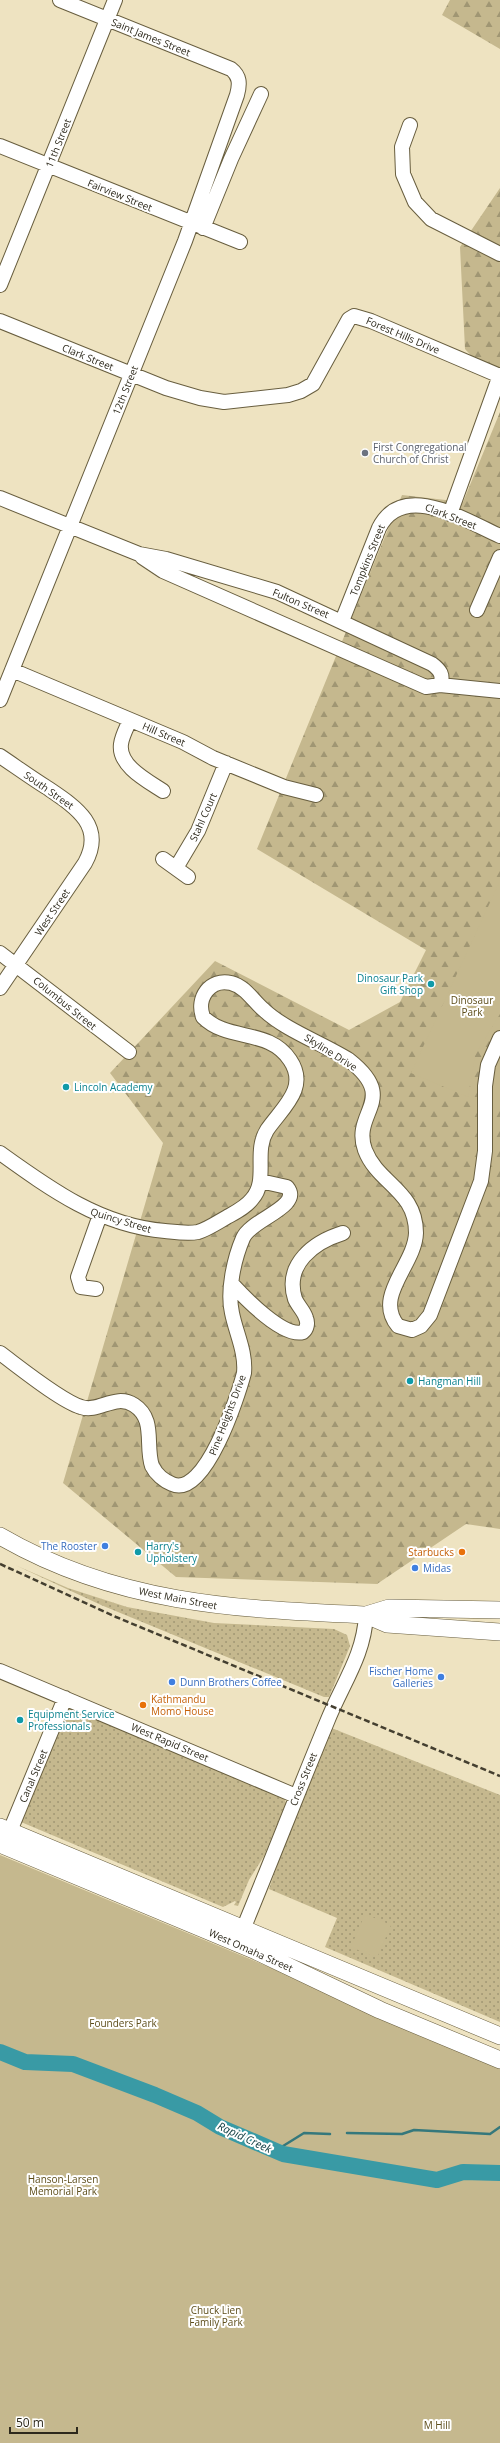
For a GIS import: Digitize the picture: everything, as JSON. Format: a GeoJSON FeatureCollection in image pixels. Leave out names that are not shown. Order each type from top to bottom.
{"type":"FeatureCollection","features":[{"type":"Feature","properties":{"kind":"main road","name":"West Main Street"},"geometry":{"type":"LineString","coordinates":[[0,1536],[64,1567],[158,1597],[219,1606],[366,1615],[387,1624],[440,1629],[500,1632]]}},
{"type":"Feature","properties":{"kind":"main road","name":"West Main Street"},"geometry":{"type":"LineString","coordinates":[[366,1615],[388,1608],[500,1610]]}},
{"type":"Feature","properties":{"kind":"main road"},"geometry":{"type":"LineString","coordinates":[[440,1629],[469,1623],[500,1624]]}},
{"type":"Feature","properties":{"kind":"main road","name":"West Omaha Street"},"geometry":{"type":"LineString","coordinates":[[3,1834],[241,1935],[500,2036]]}},
{"type":"Feature","properties":{"kind":"main road","name":"West Omaha Street"},"geometry":{"type":"LineString","coordinates":[[241,1935],[380,2010],[500,2060]]}},
{"type":"Feature","properties":{"kind":"street","name":"Saint James Street"},"geometry":{"type":"LineString","coordinates":[[60,0],[231,69],[239,77]]}},
{"type":"Feature","properties":{"kind":"street","name":"11th Street"},"geometry":{"type":"LineString","coordinates":[[0,285],[115,0]]}},
{"type":"Feature","properties":{"kind":"street","name":"12th Street"},"geometry":{"type":"LineString","coordinates":[[197,225],[237,95],[239,77]]}},
{"type":"Feature","properties":{"kind":"street","name":"12th Street"},"geometry":{"type":"LineString","coordinates":[[0,700],[131,375],[197,225],[231,159],[261,94]]}},
{"type":"Feature","properties":{"kind":"street"},"geometry":{"type":"LineString","coordinates":[[410,125],[402,147],[403,174],[415,202],[432,219],[500,254]]}},
{"type":"Feature","properties":{"kind":"street","name":"Fairview Street"},"geometry":{"type":"LineString","coordinates":[[0,146],[240,242]]}},
{"type":"Feature","properties":{"kind":"street","name":"Forest Hills Drive"},"geometry":{"type":"LineString","coordinates":[[200,398],[235,402],[301,391],[313,384],[349,319],[354,316],[371,321],[500,375]]}},
{"type":"Feature","properties":{"kind":"street","name":"Clark Street"},"geometry":{"type":"LineString","coordinates":[[0,321],[131,375],[200,398]]}},
{"type":"Feature","properties":{"kind":"street"},"geometry":{"type":"LineString","coordinates":[[450,514],[500,375]]}},
{"type":"Feature","properties":{"kind":"street","name":"Fulton Street"},"geometry":{"type":"LineString","coordinates":[[0,498],[139,554],[166,559],[260,586],[342,621],[432,664],[439,669],[442,676],[440,685]]}},
{"type":"Feature","properties":{"kind":"street","name":"Clark Street"},"geometry":{"type":"LineString","coordinates":[[401,507],[416,504],[450,514],[500,536]]}},
{"type":"Feature","properties":{"kind":"street","name":"Tompkins Street"},"geometry":{"type":"LineString","coordinates":[[342,621],[384,519],[401,507]]}},
{"type":"Feature","properties":{"kind":"street","name":"Fulton Street"},"geometry":{"type":"LineString","coordinates":[[139,554],[163,571],[418,684],[431,687],[440,685],[500,691]]}},
{"type":"Feature","properties":{"kind":"street"},"geometry":{"type":"LineString","coordinates":[[477,610],[500,557]]}},
{"type":"Feature","properties":{"kind":"street","name":"Hill Street"},"geometry":{"type":"LineString","coordinates":[[12,670],[183,742],[226,763],[284,787],[316,795]]}},
{"type":"Feature","properties":{"kind":"street"},"geometry":{"type":"LineString","coordinates":[[130,720],[121,742],[122,753],[130,767],[163,791]]}},
{"type":"Feature","properties":{"kind":"street","name":"South Street"},"geometry":{"type":"LineString","coordinates":[[0,756],[78,810],[91,831]]}},
{"type":"Feature","properties":{"kind":"street","name":"Stahl Court"},"geometry":{"type":"LineString","coordinates":[[176,868],[198,831],[226,763]]}},
{"type":"Feature","properties":{"kind":"street","name":"West Street"},"geometry":{"type":"LineString","coordinates":[[0,988],[85,863],[92,848],[91,831]]}},
{"type":"Feature","properties":{"kind":"street"},"geometry":{"type":"LineString","coordinates":[[163,859],[188,877]]}},
{"type":"Feature","properties":{"kind":"street","name":"Columbus Street"},"geometry":{"type":"LineString","coordinates":[[0,954],[73,1011],[129,1052]]}},
{"type":"Feature","properties":{"kind":"street","name":"Skyline Drive"},"geometry":{"type":"LineString","coordinates":[[260,1181],[260,1149],[263,1139],[271,1125],[290,1102],[297,1080],[296,1070],[283,1051],[273,1043],[265,1039],[221,1029],[203,1017],[200,1009],[203,996],[213,985],[223,982],[243,988],[270,1015],[349,1060],[359,1068],[371,1082],[373,1099],[362,1136],[366,1152],[376,1167],[404,1195],[414,1214],[415,1224],[412,1252],[390,1297],[389,1313],[398,1326],[404,1329],[412,1330],[421,1326],[435,1305],[481,1181],[485,1151],[485,1086],[488,1065],[500,1038]]}},
{"type":"Feature","properties":{"kind":"street","name":"Quincy Street"},"geometry":{"type":"LineString","coordinates":[[0,1154],[53,1190],[100,1215],[154,1230],[198,1232],[216,1224],[248,1204],[256,1194],[260,1181]]}},
{"type":"Feature","properties":{"kind":"street","name":"Pine Heights Drive"},"geometry":{"type":"LineString","coordinates":[[0,1353],[66,1399],[82,1408],[90,1408],[117,1400],[135,1406],[147,1421],[150,1457],[156,1473],[176,1486],[184,1486],[200,1474],[212,1454],[244,1373],[243,1353],[232,1312],[232,1284],[241,1245],[248,1231],[281,1209],[291,1197],[291,1192],[287,1186],[260,1181]]}},
{"type":"Feature","properties":{"kind":"street"},"geometry":{"type":"LineString","coordinates":[[96,1289],[81,1287],[78,1277],[100,1215]]}},
{"type":"Feature","properties":{"kind":"street"},"geometry":{"type":"LineString","coordinates":[[232,1284],[260,1313],[292,1330],[299,1333],[303,1332],[307,1324],[306,1317],[298,1305],[294,1291],[300,1263],[303,1257],[317,1244],[343,1234]]}},
{"type":"Feature","properties":{"kind":"street","name":"Cross Street"},"geometry":{"type":"LineString","coordinates":[[241,1935],[333,1707],[360,1652],[365,1635],[366,1615]]}},
{"type":"Feature","properties":{"kind":"street","name":"West Rapid Street"},"geometry":{"type":"LineString","coordinates":[[0,1671],[296,1796]]}},
{"type":"Feature","properties":{"kind":"street","name":"Canal Street"},"geometry":{"type":"LineString","coordinates":[[3,1834],[65,1698]]}},
{"type":"Feature","properties":{"kind":"green space"},"geometry":{"type":"Polygon","coordinates":[[[450,0],[500,0],[500,49],[442,15],[450,0]]]}},
{"type":"Feature","properties":{"kind":"green space"},"geometry":{"type":"Polygon","coordinates":[[[500,188],[500,387],[465,349],[460,247],[500,188]]]}},
{"type":"Feature","properties":{"kind":"green space"},"geometry":{"type":"Polygon","coordinates":[[[500,412],[500,1529],[466,1524],[377,1584],[176,1577],[63,1483],[163,1143],[110,1073],[215,961],[349,1030],[400,1002],[426,950],[257,849],[402,495],[463,502],[500,412]]]}},
{"type":"Feature","properties":{"kind":"green space","name":"Dinosaur Park"},"geometry":{"type":"Polygon","coordinates":[[[500,881],[500,1014],[475,1055],[468,1097],[411,1073],[500,881]]]}},
{"type":"Feature","properties":{"kind":"green space"},"geometry":{"type":"Polygon","coordinates":[[[500,1057],[500,1110],[491,1106],[495,1070],[500,1057]]]}},
{"type":"Feature","properties":{"kind":"green space"},"geometry":{"type":"Polygon","coordinates":[[[15,1565],[68,1588],[127,1607],[214,1623],[334,1629],[347,1635],[350,1646],[329,1697],[324,1697],[101,1605],[15,1565]]]}},
{"type":"Feature","properties":{"kind":"green space"},"geometry":{"type":"Polygon","coordinates":[[[71,1708],[284,1798],[286,1803],[264,1856],[249,1880],[238,1906],[234,1905],[236,1902],[235,1901],[223,1907],[21,1822],[65,1711],[71,1708]]]}},
{"type":"Feature","properties":{"kind":"green space"},"geometry":{"type":"Polygon","coordinates":[[[329,1727],[500,1795],[500,2022],[325,1947],[337,1918],[269,1889],[298,1806],[329,1727]]]}},
{"type":"Feature","properties":{"kind":"green space"},"geometry":{"type":"Polygon","coordinates":[[[0,1855],[500,2063],[500,2443],[0,2443],[0,1855]]]}},
{"type":"Feature","properties":{"kind":"green space"},"geometry":{"type":"Polygon","coordinates":[[[365,1914],[391,1925],[377,1958],[351,1947],[365,1914]]]}},
{"type":"Feature","properties":{"kind":"waterway","name":"Rapid Creek"},"geometry":{"type":"LineString","coordinates":[[0,2052],[25,2062],[73,2064],[155,2095],[197,2113],[220,2127],[283,2154],[437,2180],[463,2172],[500,2173]]}},
{"type":"Feature","properties":{"kind":"waterway"},"geometry":{"type":"LineString","coordinates":[[347,2133],[402,2134],[414,2130],[490,2134],[500,2127]]}},
{"type":"Feature","properties":{"kind":"waterway"},"geometry":{"type":"LineString","coordinates":[[275,2151],[304,2133],[330,2134]]}},
{"type":"Feature","properties":{"kind":"railway"},"geometry":{"type":"LineString","coordinates":[[0,1564],[116,1617],[500,1776]]}},
{"type":"Feature","properties":{"kind":"place","name":"First Congregational Church of Christ"},"geometry":{"type":"Point","coordinates":[365,453]}},
{"type":"Feature","properties":{"kind":"place","name":"Dinosaur Park Gift Shop"},"geometry":{"type":"Point","coordinates":[431,984]}},
{"type":"Feature","properties":{"kind":"place","name":"Lincoln Academy"},"geometry":{"type":"Point","coordinates":[66,1087]}},
{"type":"Feature","properties":{"kind":"place","name":"Hangman Hill"},"geometry":{"type":"Point","coordinates":[410,1381]}},
{"type":"Feature","properties":{"kind":"place","name":"The Rooster"},"geometry":{"type":"Point","coordinates":[105,1546]}},
{"type":"Feature","properties":{"kind":"place","name":"Harry's Upholstery"},"geometry":{"type":"Point","coordinates":[138,1552]}},
{"type":"Feature","properties":{"kind":"place","name":"Starbucks"},"geometry":{"type":"Point","coordinates":[462,1552]}},
{"type":"Feature","properties":{"kind":"place","name":"Midas"},"geometry":{"type":"Point","coordinates":[415,1568]}},
{"type":"Feature","properties":{"kind":"place","name":"Fischer Home Galleries"},"geometry":{"type":"Point","coordinates":[441,1677]}},
{"type":"Feature","properties":{"kind":"place","name":"Dunn Brothers Coffee"},"geometry":{"type":"Point","coordinates":[172,1682]}},
{"type":"Feature","properties":{"kind":"place","name":"Kathmandu Momo House"},"geometry":{"type":"Point","coordinates":[143,1705]}},
{"type":"Feature","properties":{"kind":"place","name":"Equipment Service Professionals"},"geometry":{"type":"Point","coordinates":[20,1720]}},
{"type":"Feature","properties":{"kind":"park label","name":"Founders Park"},"geometry":{"type":"Point","coordinates":[123,2023]}},
{"type":"Feature","properties":{"kind":"park label","name":"Hanson-Larsen Memorial Park"},"geometry":{"type":"Point","coordinates":[63,2184]}},
{"type":"Feature","properties":{"kind":"park label","name":"Chuck Lien Family Park"},"geometry":{"type":"Point","coordinates":[216,2316]}},
{"type":"Feature","properties":{"kind":"park label","name":"M Hill"},"geometry":{"type":"Point","coordinates":[437,2425]}}]}
